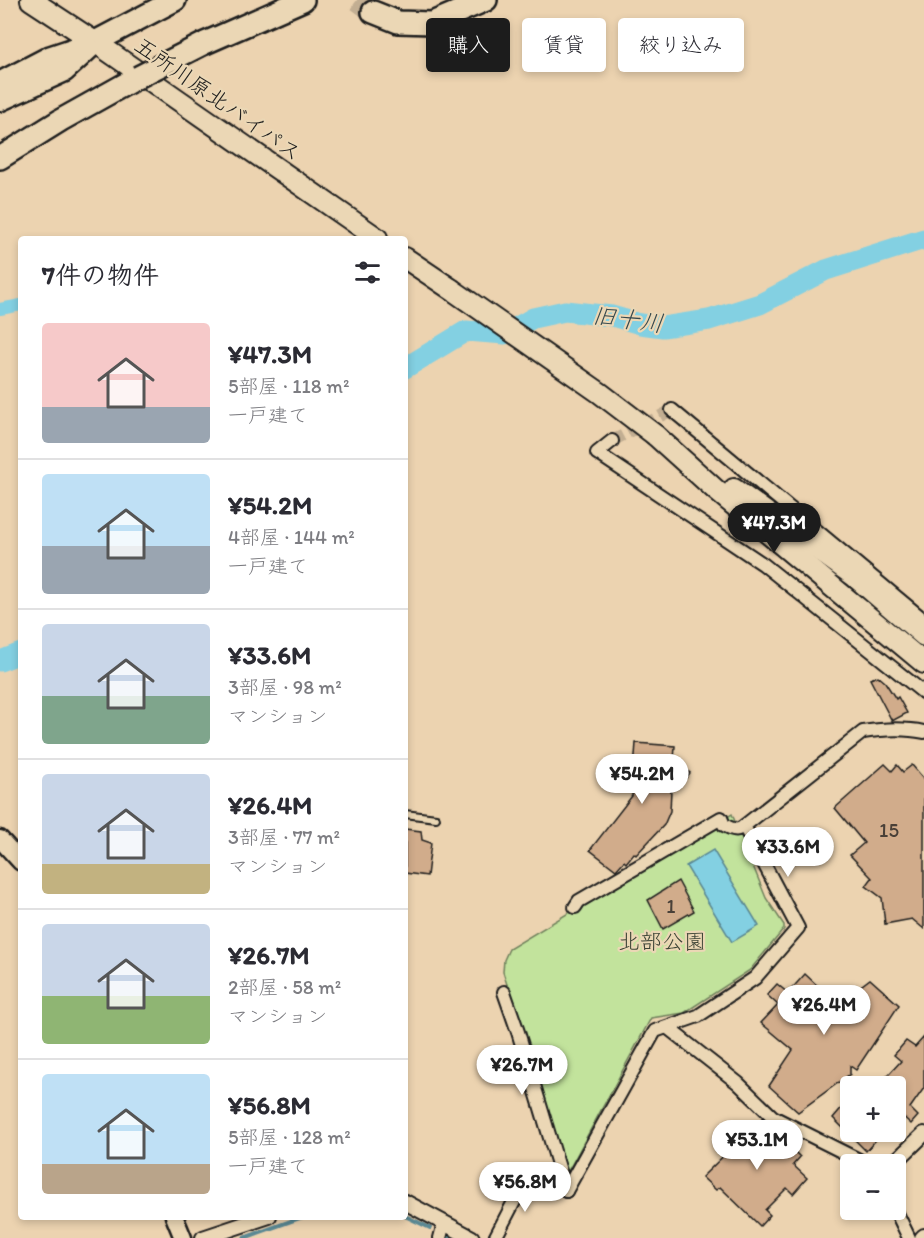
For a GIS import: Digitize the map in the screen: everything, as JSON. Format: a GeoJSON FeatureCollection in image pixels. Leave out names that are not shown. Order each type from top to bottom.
{"type":"FeatureCollection","features":[{"type":"Feature","properties":{"kind":"highway","name":"五所川原北バイパス"},"geometry":{"type":"LineString","coordinates":[[31,0],[374,236]]}},
{"type":"Feature","properties":{"kind":"highway"},"geometry":{"type":"LineString","coordinates":[[0,100],[64,71],[132,8],[147,0]]}},
{"type":"Feature","properties":{"kind":"highway"},"geometry":{"type":"LineString","coordinates":[[0,83],[50,57],[95,42],[174,0]]}},
{"type":"Feature","properties":{"kind":"highway"},"geometry":{"type":"LineString","coordinates":[[0,158],[61,120],[138,77],[205,43],[303,0]]}},
{"type":"Feature","properties":{"kind":"highway"},"geometry":{"type":"LineString","coordinates":[[373,12],[398,22],[432,23],[486,0]]}},
{"type":"Feature","properties":{"kind":"highway"},"geometry":{"type":"LineString","coordinates":[[408,260],[600,393],[655,435],[709,471],[854,576],[924,636]]}},
{"type":"Feature","properties":{"kind":"highway"},"geometry":{"type":"LineString","coordinates":[[655,435],[717,490],[924,663]]}},
{"type":"Feature","properties":{"kind":"main road"},"geometry":{"type":"LineString","coordinates":[[0,839],[18,859]]}},
{"type":"Feature","properties":{"kind":"main road"},"geometry":{"type":"LineString","coordinates":[[176,1220],[183,1238]]}},
{"type":"Feature","properties":{"kind":"street"},"geometry":{"type":"LineString","coordinates":[[672,410],[924,620]]}},
{"type":"Feature","properties":{"kind":"street"},"geometry":{"type":"LineString","coordinates":[[612,441],[597,453],[763,564],[924,693]]}},
{"type":"Feature","properties":{"kind":"street"},"geometry":{"type":"LineString","coordinates":[[575,907],[579,901],[721,818],[724,825],[740,830],[863,732],[915,730],[924,732]]}},
{"type":"Feature","properties":{"kind":"street"},"geometry":{"type":"LineString","coordinates":[[504,992],[566,1191],[655,1031],[699,1016],[754,978],[798,928],[744,826]]}},
{"type":"Feature","properties":{"kind":"street"},"geometry":{"type":"LineString","coordinates":[[668,1028],[738,1083],[773,1117],[847,1154]]}},
{"type":"Feature","properties":{"kind":"street"},"geometry":{"type":"LineString","coordinates":[[903,1154],[924,1134]]}},
{"type":"Feature","properties":{"kind":"street"},"geometry":{"type":"LineString","coordinates":[[495,1238],[529,1173]]}},
{"type":"Feature","properties":{"kind":"street"},"geometry":{"type":"LineString","coordinates":[[408,1204],[472,1238]]}},
{"type":"Feature","properties":{"kind":"street"},"geometry":{"type":"LineString","coordinates":[[203,1238],[257,1220]]}},
{"type":"Feature","properties":{"kind":"street"},"geometry":{"type":"LineString","coordinates":[[900,1220],[909,1238]]}},
{"type":"Feature","properties":{"kind":"street"},"geometry":{"type":"LineString","coordinates":[[440,1238],[444,1223]]}},
{"type":"Feature","properties":{"kind":"lane"},"geometry":{"type":"LineString","coordinates":[[408,814],[436,818]]}},
{"type":"Feature","properties":{"kind":"green space","name":"北部公園"},"geometry":{"type":"Polygon","coordinates":[[[732,814],[766,898],[784,925],[784,929],[750,970],[684,1013],[651,1018],[567,1173],[503,972],[504,960],[509,949],[732,814]]]}},
{"type":"Feature","properties":{"kind":"water"},"geometry":{"type":"Polygon","coordinates":[[[713,850],[759,926],[732,942],[686,866],[713,850]]]}},
{"type":"Feature","properties":{"kind":"building"},"geometry":{"type":"Polygon","coordinates":[[[878,676],[885,682],[896,699],[898,697],[907,713],[892,721],[870,679],[878,676]]]}},
{"type":"Feature","properties":{"kind":"building"},"geometry":{"type":"Polygon","coordinates":[[[636,743],[675,746],[674,761],[690,773],[686,778],[681,778],[673,784],[670,811],[664,825],[636,855],[634,853],[616,870],[590,850],[632,796],[636,743]]]}},
{"type":"Feature","properties":{"kind":"building"},"geometry":{"type":"Polygon","coordinates":[[[885,764],[892,771],[897,765],[903,772],[912,765],[924,779],[924,929],[912,919],[885,924],[882,898],[866,886],[872,878],[850,855],[864,843],[835,808],[885,764]]]}},
{"type":"Feature","properties":{"kind":"building"},"geometry":{"type":"Polygon","coordinates":[[[408,829],[421,831],[422,840],[431,843],[427,876],[408,873],[408,829]]]}},
{"type":"Feature","properties":{"kind":"building"},"geometry":{"type":"Polygon","coordinates":[[[678,881],[694,911],[663,929],[648,900],[678,881]]]}},
{"type":"Feature","properties":{"kind":"building"},"geometry":{"type":"Polygon","coordinates":[[[805,974],[837,1004],[870,979],[899,1005],[856,1070],[850,1066],[850,1074],[840,1076],[840,1081],[798,1112],[769,1086],[793,1050],[761,1023],[778,1005],[767,995],[777,984],[788,993],[805,974]]]}},
{"type":"Feature","properties":{"kind":"building"},"geometry":{"type":"Polygon","coordinates":[[[924,1037],[924,1088],[910,1108],[918,1116],[911,1124],[906,1119],[906,1076],[887,1076],[901,1061],[894,1055],[906,1041],[915,1047],[924,1037]]]}},
{"type":"Feature","properties":{"kind":"building"},"geometry":{"type":"Polygon","coordinates":[[[840,1110],[840,1125],[833,1118],[840,1110]]]}},
{"type":"Feature","properties":{"kind":"building"},"geometry":{"type":"Polygon","coordinates":[[[762,1118],[778,1133],[781,1130],[790,1139],[786,1143],[800,1157],[793,1165],[807,1178],[793,1194],[787,1188],[765,1210],[770,1215],[760,1226],[720,1187],[716,1190],[702,1177],[762,1118]]]}},
{"type":"Feature","properties":{"kind":"building"},"geometry":{"type":"Polygon","coordinates":[[[857,1142],[874,1142],[866,1151],[857,1142]]]}},
{"type":"Feature","properties":{"kind":"waterway","name":"旧十川"},"geometry":{"type":"LineString","coordinates":[[408,366],[466,331],[505,334],[533,318],[565,311],[612,316],[640,324],[663,327],[709,320],[760,304],[826,270],[924,239]]}},
{"type":"Feature","properties":{"kind":"waterway"},"geometry":{"type":"LineString","coordinates":[[0,309],[18,306]]}},
{"type":"Feature","properties":{"kind":"waterway","name":"旧十川"},"geometry":{"type":"LineString","coordinates":[[0,661],[18,654]]}},
{"type":"Feature","properties":{"kind":"waterway"},"geometry":{"type":"LineString","coordinates":[[408,1217],[430,1228]]}},
{"type":"Feature","properties":{"kind":"waterway"},"geometry":{"type":"LineString","coordinates":[[244,1238],[294,1220]]}},
{"type":"Feature","properties":{"kind":"tunnel"},"geometry":{"type":"LineString","coordinates":[[357,0],[373,12]]}},
{"type":"Feature","properties":{"kind":"tunnel"},"geometry":{"type":"LineString","coordinates":[[612,441],[672,410]]}}]}
